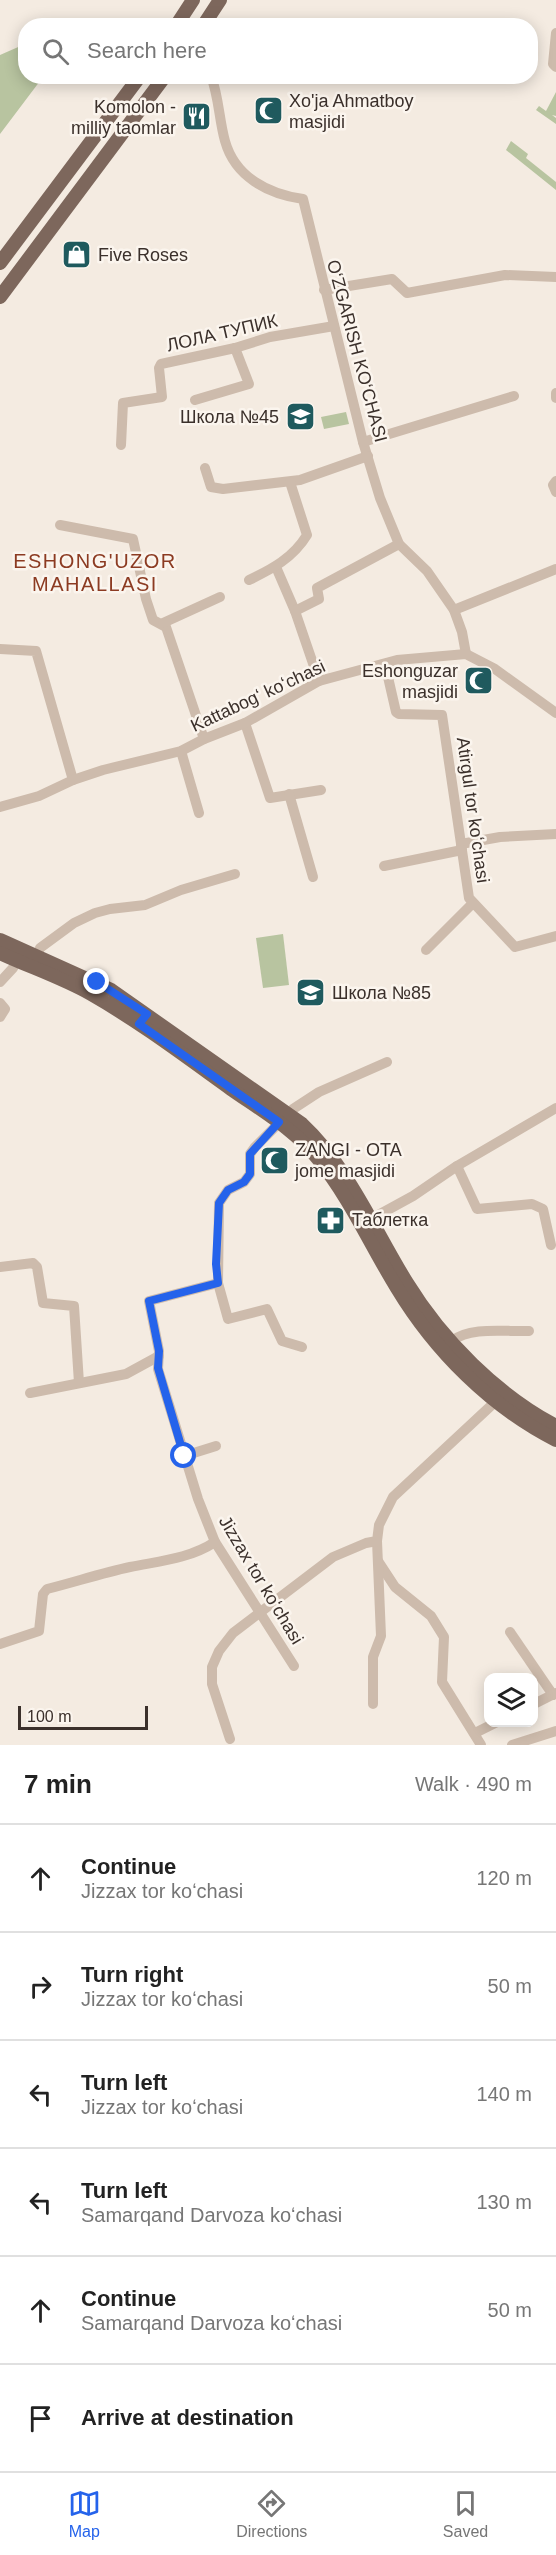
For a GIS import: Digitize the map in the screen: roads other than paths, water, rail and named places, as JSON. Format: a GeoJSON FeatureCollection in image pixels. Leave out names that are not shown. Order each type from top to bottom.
{"type":"FeatureCollection","features":[{"type":"Feature","properties":{"kind":"main road"},"geometry":{"type":"LineString","coordinates":[[181,18],[192,0]]}},
{"type":"Feature","properties":{"kind":"main road"},"geometry":{"type":"LineString","coordinates":[[208,18],[220,0]]}},
{"type":"Feature","properties":{"kind":"main road"},"geometry":{"type":"LineString","coordinates":[[0,262],[134,84]]}},
{"type":"Feature","properties":{"kind":"main road"},"geometry":{"type":"LineString","coordinates":[[0,297],[159,84]]}},
{"type":"Feature","properties":{"kind":"main road"},"geometry":{"type":"LineString","coordinates":[[0,940],[97,982],[143,1019],[283,1118],[317,1138],[371,1219],[408,1284],[452,1341],[511,1399],[556,1426]]}},
{"type":"Feature","properties":{"kind":"main road"},"geometry":{"type":"LineString","coordinates":[[0,953],[143,1019]]}},
{"type":"Feature","properties":{"kind":"main road"},"geometry":{"type":"LineString","coordinates":[[283,1118],[319,1159],[339,1188],[398,1290],[446,1354],[495,1402],[536,1430],[556,1440]]}},
{"type":"Feature","properties":{"kind":"street"},"geometry":{"type":"LineString","coordinates":[[556,33],[553,64],[556,67]]}},
{"type":"Feature","properties":{"kind":"street","name":"O‘ZGARISH KO‘CHASI"},"geometry":{"type":"LineString","coordinates":[[214,84],[225,142],[239,169],[269,190],[288,197],[303,199],[363,442],[380,498],[399,544],[427,571],[454,610],[462,632],[466,654]]}},
{"type":"Feature","properties":{"kind":"street"},"geometry":{"type":"LineString","coordinates":[[324,290],[392,279],[407,293],[505,275],[556,277]]}},
{"type":"Feature","properties":{"kind":"street","name":"ЛОЛА ТУПИК"},"geometry":{"type":"LineString","coordinates":[[122,445],[123,403],[162,397],[160,366],[235,348],[270,336],[334,326]]}},
{"type":"Feature","properties":{"kind":"street"},"geometry":{"type":"LineString","coordinates":[[195,400],[249,384],[235,348]]}},
{"type":"Feature","properties":{"kind":"street"},"geometry":{"type":"LineString","coordinates":[[556,393],[556,398]]}},
{"type":"Feature","properties":{"kind":"street"},"geometry":{"type":"LineString","coordinates":[[363,442],[514,396]]}},
{"type":"Feature","properties":{"kind":"street"},"geometry":{"type":"LineString","coordinates":[[205,468],[209,484],[214,489],[290,482],[368,456]]}},
{"type":"Feature","properties":{"kind":"street"},"geometry":{"type":"LineString","coordinates":[[556,481],[553,485],[556,492]]}},
{"type":"Feature","properties":{"kind":"street"},"geometry":{"type":"LineString","coordinates":[[249,580],[276,567],[289,557],[307,536],[290,482]]}},
{"type":"Feature","properties":{"kind":"street"},"geometry":{"type":"LineString","coordinates":[[60,525],[133,538],[146,599],[153,620],[163,623],[220,597]]}},
{"type":"Feature","properties":{"kind":"street"},"geometry":{"type":"LineString","coordinates":[[295,611],[319,599],[317,588],[399,544]]}},
{"type":"Feature","properties":{"kind":"street"},"geometry":{"type":"LineString","coordinates":[[276,567],[295,611],[319,681]]}},
{"type":"Feature","properties":{"kind":"street"},"geometry":{"type":"LineString","coordinates":[[454,610],[556,569]]}},
{"type":"Feature","properties":{"kind":"street"},"geometry":{"type":"LineString","coordinates":[[163,623],[204,739]]}},
{"type":"Feature","properties":{"kind":"street"},"geometry":{"type":"LineString","coordinates":[[0,649],[36,651],[73,780]]}},
{"type":"Feature","properties":{"kind":"street"},"geometry":{"type":"LineString","coordinates":[[466,654],[495,669],[556,713]]}},
{"type":"Feature","properties":{"kind":"street","name":"Kattabogʻ koʻchasi"},"geometry":{"type":"LineString","coordinates":[[0,807],[39,796],[73,780],[181,752],[204,739],[245,723],[319,681],[397,660],[466,654]]}},
{"type":"Feature","properties":{"kind":"street","name":"Atirgul tor koʻchasi"},"geometry":{"type":"LineString","coordinates":[[385,664],[396,712],[399,714],[442,715],[469,898],[515,947],[556,936]]}},
{"type":"Feature","properties":{"kind":"street"},"geometry":{"type":"LineString","coordinates":[[245,723],[264,773],[270,798],[321,790]]}},
{"type":"Feature","properties":{"kind":"street"},"geometry":{"type":"LineString","coordinates":[[181,752],[199,813]]}},
{"type":"Feature","properties":{"kind":"street"},"geometry":{"type":"LineString","coordinates":[[289,794],[313,877]]}},
{"type":"Feature","properties":{"kind":"street"},"geometry":{"type":"LineString","coordinates":[[384,866],[500,837],[556,834]]}},
{"type":"Feature","properties":{"kind":"street"},"geometry":{"type":"LineString","coordinates":[[37,956],[40,948],[85,917],[110,909],[145,905],[181,890],[236,874]]}},
{"type":"Feature","properties":{"kind":"street"},"geometry":{"type":"LineString","coordinates":[[426,950],[473,903]]}},
{"type":"Feature","properties":{"kind":"street"},"geometry":{"type":"LineString","coordinates":[[0,982],[13,968],[16,961]]}},
{"type":"Feature","properties":{"kind":"street"},"geometry":{"type":"LineString","coordinates":[[0,1002],[5,1012],[0,1017]]}},
{"type":"Feature","properties":{"kind":"street"},"geometry":{"type":"LineString","coordinates":[[302,1347],[282,1341],[267,1309],[228,1319],[218,1283],[216,1264],[219,1203],[228,1190],[244,1182],[250,1174],[250,1154],[283,1118],[319,1092],[387,1062]]}},
{"type":"Feature","properties":{"kind":"street"},"geometry":{"type":"LineString","coordinates":[[371,1219],[413,1196],[457,1166],[556,1108]]}},
{"type":"Feature","properties":{"kind":"street"},"geometry":{"type":"LineString","coordinates":[[457,1166],[477,1209],[532,1204],[543,1209],[551,1245]]}},
{"type":"Feature","properties":{"kind":"street"},"geometry":{"type":"LineString","coordinates":[[0,1268],[33,1263],[37,1267],[43,1303],[74,1306],[79,1383]]}},
{"type":"Feature","properties":{"kind":"street","name":"Jizzax tor koʻchasi"},"geometry":{"type":"LineString","coordinates":[[218,1283],[149,1301],[159,1356],[158,1368],[184,1456],[215,1542],[294,1666]]}},
{"type":"Feature","properties":{"kind":"street"},"geometry":{"type":"LineString","coordinates":[[452,1341],[458,1336],[475,1333],[529,1331]]}},
{"type":"Feature","properties":{"kind":"street"},"geometry":{"type":"LineString","coordinates":[[30,1393],[126,1374],[159,1356]]}},
{"type":"Feature","properties":{"kind":"street"},"geometry":{"type":"LineString","coordinates":[[373,1704],[373,1658],[381,1636],[377,1541],[379,1525],[393,1497],[495,1402]]}},
{"type":"Feature","properties":{"kind":"street"},"geometry":{"type":"LineString","coordinates":[[184,1456],[216,1446]]}},
{"type":"Feature","properties":{"kind":"street"},"geometry":{"type":"LineString","coordinates":[[230,1739],[212,1684],[212,1667],[219,1651],[233,1633],[333,1557],[366,1543],[377,1541]]}},
{"type":"Feature","properties":{"kind":"street"},"geometry":{"type":"LineString","coordinates":[[0,1644],[37,1633],[43,1594],[47,1590],[130,1567],[182,1557],[204,1549],[215,1542]]}},
{"type":"Feature","properties":{"kind":"street"},"geometry":{"type":"LineString","coordinates":[[378,1561],[395,1587],[431,1616],[444,1637],[442,1683],[481,1745]]}},
{"type":"Feature","properties":{"kind":"street"},"geometry":{"type":"LineString","coordinates":[[510,1632],[554,1694],[538,1702]]}},
{"type":"Feature","properties":{"kind":"street"},"geometry":{"type":"LineString","coordinates":[[475,1733],[487,1727]]}},
{"type":"Feature","properties":{"kind":"street"},"geometry":{"type":"LineString","coordinates":[[516,1744],[556,1731]]}},
{"type":"Feature","properties":{"kind":"place","name":"Xo'ja Ahmatboy masjidi"},"geometry":{"type":"Point","coordinates":[268,111]}},
{"type":"Feature","properties":{"kind":"place","name":"Komolon - milliy taomlar"},"geometry":{"type":"Point","coordinates":[197,117]}},
{"type":"Feature","properties":{"kind":"place","name":"Five Roses"},"geometry":{"type":"Point","coordinates":[77,255]}},
{"type":"Feature","properties":{"kind":"place","name":"Школа №45"},"geometry":{"type":"Point","coordinates":[300,417]}},
{"type":"Feature","properties":{"kind":"place","name":"Eshonguzar masjidi"},"geometry":{"type":"Point","coordinates":[479,681]}},
{"type":"Feature","properties":{"kind":"place","name":"Школа №85"},"geometry":{"type":"Point","coordinates":[311,993]}},
{"type":"Feature","properties":{"kind":"place","name":"ZANGI - OTA jome masjidi"},"geometry":{"type":"Point","coordinates":[274,1160]}},
{"type":"Feature","properties":{"kind":"place","name":"Таблетка"},"geometry":{"type":"Point","coordinates":[331,1220]}},
{"type":"Feature","properties":{"kind":"district","name":"ESHONG'UZOR MAHALLASI"},"geometry":{"type":"Point","coordinates":[95,572]}}]}
